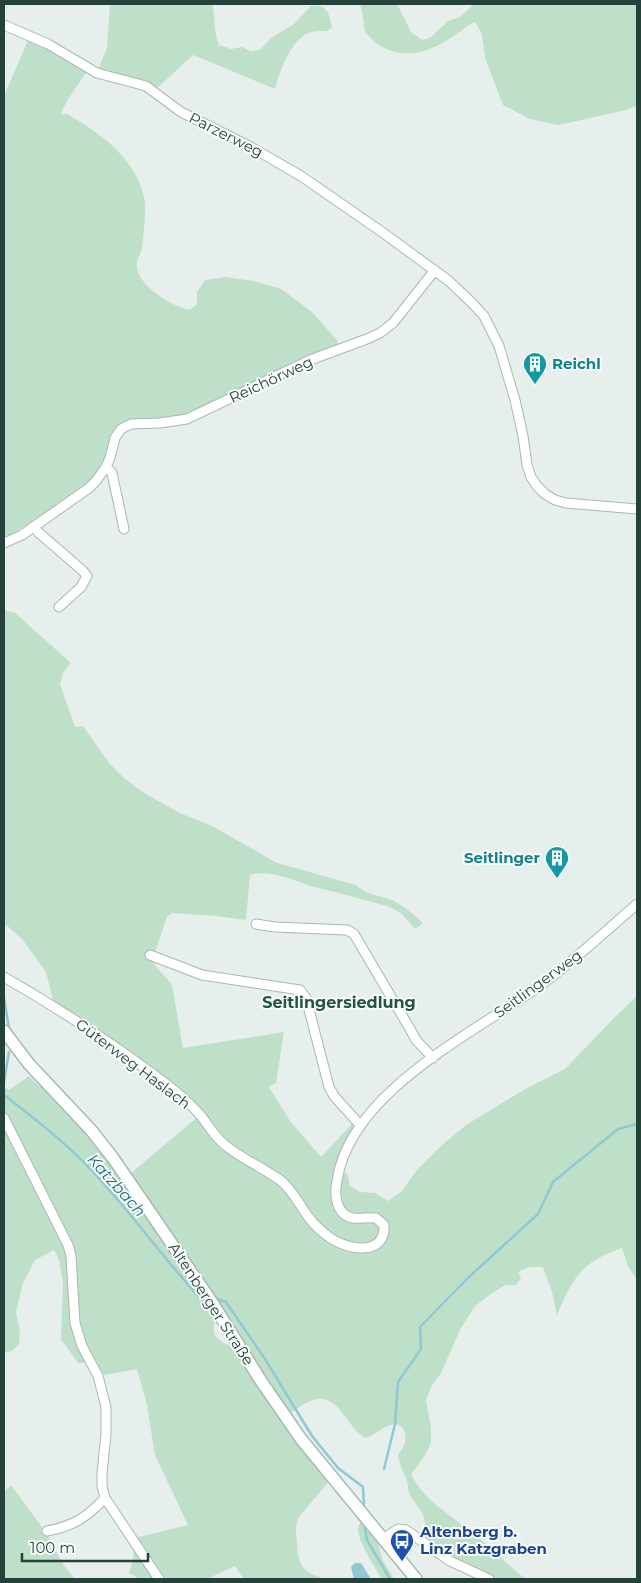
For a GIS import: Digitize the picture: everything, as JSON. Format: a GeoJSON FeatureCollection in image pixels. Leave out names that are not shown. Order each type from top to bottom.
{"type":"FeatureCollection","features":[{"type":"Feature","properties":{"kind":"street","name":"Parzerweg"},"geometry":{"type":"LineString","coordinates":[[4,25],[48,44],[97,72],[146,86],[181,112],[250,147],[301,176],[435,270],[473,304],[491,328],[499,346],[515,400],[527,465],[531,477],[537,486],[550,497],[566,503],[637,509]]}},
{"type":"Feature","properties":{"kind":"street","name":"Reichörweg"},"geometry":{"type":"LineString","coordinates":[[4,543],[22,535],[89,488],[106,467],[115,438],[121,429],[131,424],[187,419],[310,360],[380,333],[393,323],[435,270]]}},
{"type":"Feature","properties":{"kind":"street"},"geometry":{"type":"LineString","coordinates":[[106,467],[112,473],[124,529]]}},
{"type":"Feature","properties":{"kind":"street"},"geometry":{"type":"LineString","coordinates":[[34,526],[38,532],[87,576],[81,587],[59,607]]}},
{"type":"Feature","properties":{"kind":"street","name":"Seitlingerweg"},"geometry":{"type":"LineString","coordinates":[[433,1058],[542,984],[637,904]]}},
{"type":"Feature","properties":{"kind":"street"},"geometry":{"type":"LineString","coordinates":[[256,924],[275,928],[348,930],[354,934],[410,1029],[433,1058]]}},
{"type":"Feature","properties":{"kind":"street"},"geometry":{"type":"LineString","coordinates":[[150,955],[202,975],[300,990],[306,998],[329,1087],[334,1096],[360,1125]]}},
{"type":"Feature","properties":{"kind":"street","name":"Güterweg Haslach"},"geometry":{"type":"LineString","coordinates":[[4,977],[97,1034],[175,1091],[196,1111],[226,1146],[285,1184],[308,1217],[324,1233],[341,1244],[356,1249],[378,1242],[382,1237],[384,1225],[376,1218],[352,1218],[346,1215],[338,1205],[337,1175],[343,1158],[360,1125],[387,1093],[433,1058]]}},
{"type":"Feature","properties":{"kind":"street","name":"Altenberger Straße"},"geometry":{"type":"LineString","coordinates":[[4,1031],[29,1064],[91,1130],[113,1158],[207,1295],[261,1381],[301,1439],[415,1579]]}},
{"type":"Feature","properties":{"kind":"street"},"geometry":{"type":"LineString","coordinates":[[4,1118],[68,1245],[71,1256],[75,1324],[82,1346],[98,1376],[106,1406],[106,1434],[102,1473],[102,1486],[105,1498],[159,1579]]}},
{"type":"Feature","properties":{"kind":"street"},"geometry":{"type":"LineString","coordinates":[[47,1531],[80,1521],[105,1498]]}},
{"type":"Feature","properties":{"kind":"street"},"geometry":{"type":"LineString","coordinates":[[383,1539],[398,1529],[406,1530],[450,1561],[489,1579]]}},
{"type":"Feature","properties":{"kind":"green space"},"geometry":{"type":"Polygon","coordinates":[[[110,4],[212,4],[219,45],[231,49],[242,47],[251,51],[260,50],[271,38],[294,24],[311,6],[321,6],[324,8],[330,18],[332,27],[327,31],[308,33],[296,42],[279,74],[275,89],[193,55],[156,89],[98,70],[107,48],[110,4]]]}},
{"type":"Feature","properties":{"kind":"green space"},"geometry":{"type":"Polygon","coordinates":[[[360,4],[397,4],[411,32],[422,40],[430,38],[448,21],[460,17],[474,4],[637,4],[637,106],[558,125],[530,119],[503,105],[485,58],[482,34],[475,22],[432,48],[415,53],[397,52],[379,45],[365,32],[360,4]]]}},
{"type":"Feature","properties":{"kind":"green space"},"geometry":{"type":"Polygon","coordinates":[[[29,38],[88,70],[68,99],[60,115],[67,114],[93,130],[116,150],[135,173],[145,202],[142,248],[137,260],[137,266],[139,275],[153,291],[170,303],[190,310],[197,304],[197,292],[205,280],[224,277],[254,281],[281,289],[312,312],[337,340],[339,347],[184,416],[167,421],[130,421],[95,477],[62,502],[4,539],[4,96],[29,38]]]}},
{"type":"Feature","properties":{"kind":"green space"},"geometry":{"type":"Polygon","coordinates":[[[4,610],[15,613],[71,663],[63,673],[60,684],[75,727],[83,726],[109,763],[125,779],[144,793],[180,813],[214,827],[277,863],[356,885],[368,893],[396,902],[423,923],[415,929],[401,913],[390,907],[314,887],[282,876],[258,874],[250,875],[246,920],[172,913],[167,917],[155,952],[154,964],[172,985],[183,1048],[284,1032],[276,1083],[269,1087],[290,1121],[321,1157],[353,1123],[354,1129],[336,1167],[348,1175],[350,1186],[360,1192],[375,1193],[388,1201],[402,1191],[416,1171],[442,1145],[466,1125],[527,1088],[565,1069],[637,996],[637,1280],[628,1266],[622,1248],[597,1259],[580,1272],[568,1290],[557,1315],[552,1292],[543,1267],[529,1267],[518,1272],[521,1278],[516,1285],[506,1285],[475,1306],[461,1328],[441,1373],[431,1387],[426,1400],[431,1428],[431,1443],[424,1457],[411,1474],[424,1493],[433,1502],[485,1543],[526,1579],[499,1580],[475,1572],[456,1561],[422,1536],[425,1523],[424,1517],[409,1493],[398,1455],[405,1442],[405,1433],[398,1424],[387,1426],[366,1438],[357,1431],[338,1408],[325,1399],[312,1400],[289,1414],[130,1174],[201,1114],[54,1004],[46,972],[22,939],[4,923],[4,610]]]}},
{"type":"Feature","properties":{"kind":"green space"},"geometry":{"type":"Polygon","coordinates":[[[29,1076],[38,1085],[49,1091],[102,1150],[214,1314],[214,1331],[217,1338],[223,1343],[234,1347],[291,1433],[330,1480],[298,1518],[296,1527],[300,1562],[311,1574],[325,1579],[244,1579],[235,1566],[207,1579],[161,1579],[135,1538],[188,1525],[155,1455],[147,1405],[137,1369],[104,1375],[86,1346],[84,1336],[84,1363],[78,1363],[61,1339],[63,1284],[59,1260],[54,1250],[35,1260],[23,1283],[16,1312],[20,1331],[19,1344],[12,1351],[4,1353],[4,1087],[9,1090],[29,1076]]]}},
{"type":"Feature","properties":{"kind":"green space"},"geometry":{"type":"Polygon","coordinates":[[[11,1485],[47,1534],[64,1566],[75,1579],[4,1579],[4,1492],[11,1485]]]}},
{"type":"Feature","properties":{"kind":"green space"},"geometry":{"type":"Polygon","coordinates":[[[361,1521],[378,1543],[383,1561],[394,1579],[382,1579],[372,1562],[358,1534],[361,1521]]]}},
{"type":"Feature","properties":{"kind":"green space"},"geometry":{"type":"Polygon","coordinates":[[[134,1546],[156,1579],[140,1579],[129,1573],[133,1560],[134,1546]]]}},
{"type":"Feature","properties":{"kind":"water"},"geometry":{"type":"Polygon","coordinates":[[[355,1563],[361,1563],[371,1579],[354,1579],[351,1567],[355,1563]]]}},
{"type":"Feature","properties":{"kind":"waterway","name":"Katzbach"},"geometry":{"type":"LineString","coordinates":[[4,998],[9,1028]]}},
{"type":"Feature","properties":{"kind":"waterway","name":"Katzbach"},"geometry":{"type":"LineString","coordinates":[[4,1082],[9,1052]]}},
{"type":"Feature","properties":{"kind":"waterway","name":"Katzbach"},"geometry":{"type":"LineString","coordinates":[[4,1095],[56,1137],[93,1172],[203,1301]]}},
{"type":"Feature","properties":{"kind":"waterway"},"geometry":{"type":"LineString","coordinates":[[384,1469],[395,1424],[398,1382],[421,1349],[420,1327],[469,1277],[538,1214],[553,1182],[618,1129],[637,1124]]}},
{"type":"Feature","properties":{"kind":"waterway","name":"Katzbach"},"geometry":{"type":"LineString","coordinates":[[214,1298],[226,1302],[265,1359],[312,1436],[338,1468],[363,1487],[364,1504]]}},
{"type":"Feature","properties":{"kind":"waterway","name":"Katzbach"},"geometry":{"type":"LineString","coordinates":[[365,1529],[367,1540],[390,1579]]}},
{"type":"Feature","properties":{"kind":"place","name":"Reichl"},"geometry":{"type":"Point","coordinates":[535,385]}},
{"type":"Feature","properties":{"kind":"place","name":"Seitlinger"},"geometry":{"type":"Point","coordinates":[557,879]}},
{"type":"Feature","properties":{"kind":"place","name":"Altenberg b. Linz Katzgraben"},"geometry":{"type":"Point","coordinates":[402,1562]}},
{"type":"Feature","properties":{"kind":"district","name":"Seitlingersiedlung"},"geometry":{"type":"Point","coordinates":[339,1002]}}]}
